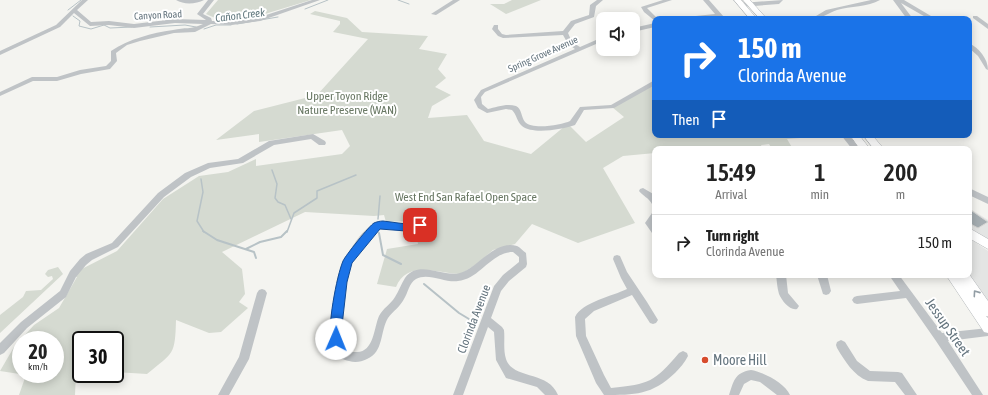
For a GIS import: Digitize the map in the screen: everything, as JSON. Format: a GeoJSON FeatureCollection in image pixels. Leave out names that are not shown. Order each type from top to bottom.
{"type":"FeatureCollection","features":[{"type":"Feature","properties":{"kind":"main road"},"geometry":{"type":"LineString","coordinates":[[743,2],[752,16]]}},
{"type":"Feature","properties":{"kind":"main road"},"geometry":{"type":"LineString","coordinates":[[743,2],[760,16]]}},
{"type":"Feature","properties":{"kind":"main road"},"geometry":{"type":"LineString","coordinates":[[869,138],[877,146]]}},
{"type":"Feature","properties":{"kind":"main road"},"geometry":{"type":"LineString","coordinates":[[972,234],[988,245]]}},
{"type":"Feature","properties":{"kind":"main road"},"geometry":{"type":"LineString","coordinates":[[954,278],[988,328]]}},
{"type":"Feature","properties":{"kind":"main road"},"geometry":{"type":"LineString","coordinates":[[965,278],[988,310]]}},
{"type":"Feature","properties":{"kind":"street"},"geometry":{"type":"LineString","coordinates":[[0,52],[58,26],[85,0]]}},
{"type":"Feature","properties":{"kind":"street"},"geometry":{"type":"LineString","coordinates":[[180,0],[189,2],[201,0]]}},
{"type":"Feature","properties":{"kind":"street"},"geometry":{"type":"LineString","coordinates":[[0,94],[32,79],[57,79],[80,72],[108,68],[114,61],[113,52],[125,44],[174,31],[195,30],[209,23],[209,19],[200,14],[211,0]]}},
{"type":"Feature","properties":{"kind":"street","name":"Canyon Road"},"geometry":{"type":"LineString","coordinates":[[74,10],[90,24],[120,24],[134,26],[175,21],[209,23],[258,20],[317,0]]}},
{"type":"Feature","properties":{"kind":"street"},"geometry":{"type":"LineString","coordinates":[[434,14],[456,0]]}},
{"type":"Feature","properties":{"kind":"street"},"geometry":{"type":"LineString","coordinates":[[580,49],[570,43],[566,33],[569,25],[573,22],[592,16],[593,5],[600,0]]}},
{"type":"Feature","properties":{"kind":"street"},"geometry":{"type":"LineString","coordinates":[[652,16],[644,7],[669,0]]}},
{"type":"Feature","properties":{"kind":"street"},"geometry":{"type":"LineString","coordinates":[[706,0],[719,16]]}},
{"type":"Feature","properties":{"kind":"street"},"geometry":{"type":"LineString","coordinates":[[743,2],[779,2],[780,0]]}},
{"type":"Feature","properties":{"kind":"street"},"geometry":{"type":"LineString","coordinates":[[819,16],[843,7],[877,0]]}},
{"type":"Feature","properties":{"kind":"street"},"geometry":{"type":"LineString","coordinates":[[896,0],[908,16]]}},
{"type":"Feature","properties":{"kind":"street"},"geometry":{"type":"LineString","coordinates":[[900,0],[928,16]]}},
{"type":"Feature","properties":{"kind":"street"},"geometry":{"type":"LineString","coordinates":[[975,17],[985,22],[988,27]]}},
{"type":"Feature","properties":{"kind":"street"},"geometry":{"type":"LineString","coordinates":[[496,26],[495,29],[497,32],[505,37],[566,33]]}},
{"type":"Feature","properties":{"kind":"street"},"geometry":{"type":"LineString","coordinates":[[640,28],[652,26]]}},
{"type":"Feature","properties":{"kind":"street","name":"Spring Grove Avenue"},"geometry":{"type":"LineString","coordinates":[[596,42],[492,88],[478,95],[477,99],[482,108],[487,111],[506,107],[514,108],[525,126],[532,128],[560,127],[569,125],[575,121],[579,111],[582,108],[587,107],[606,109],[612,107],[652,84]]}},
{"type":"Feature","properties":{"kind":"street"},"geometry":{"type":"LineString","coordinates":[[972,48],[980,55],[988,68]]}},
{"type":"Feature","properties":{"kind":"street"},"geometry":{"type":"LineString","coordinates":[[0,350],[24,325],[63,294],[73,274],[83,262],[96,253],[115,245],[161,195],[188,175],[208,166],[240,161],[267,145],[278,141],[313,136],[322,143]]}},
{"type":"Feature","properties":{"kind":"street"},"geometry":{"type":"LineString","coordinates":[[849,138],[859,146]]}},
{"type":"Feature","properties":{"kind":"street"},"geometry":{"type":"LineString","coordinates":[[643,192],[652,197]]}},
{"type":"Feature","properties":{"kind":"street"},"geometry":{"type":"LineString","coordinates":[[972,193],[988,201]]}},
{"type":"Feature","properties":{"kind":"street"},"geometry":{"type":"LineString","coordinates":[[652,218],[649,223],[652,227]]}},
{"type":"Feature","properties":{"kind":"street","name":"Clorinda Avenue"},"geometry":{"type":"LineString","coordinates":[[420,225],[406,228],[383,224],[376,226],[348,262],[342,282],[337,319],[338,349],[346,356],[355,358],[368,353],[377,341],[384,316],[395,305],[408,279],[414,275],[420,273],[433,273],[455,278],[462,277],[493,255],[507,249],[515,249],[523,256],[523,264],[500,284],[458,395]]}},
{"type":"Feature","properties":{"kind":"street"},"geometry":{"type":"LineString","coordinates":[[617,259],[619,266],[633,290],[642,300],[653,320]]}},
{"type":"Feature","properties":{"kind":"street"},"geometry":{"type":"LineString","coordinates":[[781,278],[784,294],[794,306]]}},
{"type":"Feature","properties":{"kind":"street"},"geometry":{"type":"LineString","coordinates":[[823,278],[826,291]]}},
{"type":"Feature","properties":{"kind":"street","name":"Jessup Street"},"geometry":{"type":"LineString","coordinates":[[896,278],[940,338],[978,395]]}},
{"type":"Feature","properties":{"kind":"street"},"geometry":{"type":"LineString","coordinates":[[633,290],[609,302],[591,307],[580,317],[581,336],[600,379],[610,394],[637,391],[659,383],[683,356]]}},
{"type":"Feature","properties":{"kind":"street"},"geometry":{"type":"LineString","coordinates":[[222,395],[244,359],[262,293]]}},
{"type":"Feature","properties":{"kind":"street"},"geometry":{"type":"LineString","coordinates":[[857,300],[908,294]]}},
{"type":"Feature","properties":{"kind":"street"},"geometry":{"type":"LineString","coordinates":[[487,321],[499,330],[501,360],[510,374],[540,383],[553,395]]}},
{"type":"Feature","properties":{"kind":"street"},"geometry":{"type":"LineString","coordinates":[[940,338],[988,332]]}},
{"type":"Feature","properties":{"kind":"street"},"geometry":{"type":"LineString","coordinates":[[841,345],[858,370],[873,378],[898,377],[912,395]]}},
{"type":"Feature","properties":{"kind":"street"},"geometry":{"type":"LineString","coordinates":[[734,395],[740,380],[746,376],[763,378],[785,395]]}},
{"type":"Feature","properties":{"kind":"shaded area"},"geometry":{"type":"Polygon","coordinates":[[[972,210],[988,220],[988,240],[972,229],[972,210]]]}},
{"type":"Feature","properties":{"kind":"shaded area"},"geometry":{"type":"Polygon","coordinates":[[[972,240],[988,251],[988,303],[971,278],[972,240]]]}},
{"type":"Feature","properties":{"kind":"green space"},"geometry":{"type":"Polygon","coordinates":[[[218,0],[311,0],[245,20],[216,21],[215,18],[206,14],[218,0]]]}},
{"type":"Feature","properties":{"kind":"green space"},"geometry":{"type":"Polygon","coordinates":[[[512,0],[541,0],[506,14],[490,4],[504,4],[512,0]]]}},
{"type":"Feature","properties":{"kind":"green space","name":"West End San Rafael Open Space"},"geometry":{"type":"Polygon","coordinates":[[[315,11],[347,18],[362,32],[428,36],[419,49],[447,54],[438,69],[446,78],[435,87],[451,95],[432,106],[428,118],[467,115],[484,141],[531,154],[565,126],[569,125],[586,142],[624,117],[612,107],[652,84],[652,138],[800,138],[787,139],[791,146],[770,146],[769,144],[762,146],[652,146],[652,153],[623,156],[603,168],[635,223],[578,243],[532,224],[515,244],[493,250],[478,263],[461,274],[425,270],[416,271],[408,273],[401,278],[396,287],[377,284],[387,249],[418,244],[415,227],[410,221],[386,222],[384,215],[374,216],[305,212],[222,252],[242,269],[245,294],[239,302],[248,308],[221,332],[209,333],[176,320],[174,347],[163,361],[147,374],[124,373],[124,331],[72,331],[72,383],[76,383],[75,395],[19,395],[23,383],[64,383],[64,331],[29,331],[34,325],[59,308],[77,277],[68,276],[117,251],[163,199],[199,176],[228,172],[256,159],[256,166],[342,154],[350,146],[342,130],[259,142],[259,134],[216,140],[254,111],[317,95],[368,39],[333,32],[340,24],[340,21],[310,14],[315,11]]]}},
{"type":"Feature","properties":{"kind":"green space"},"geometry":{"type":"Polygon","coordinates":[[[58,267],[63,274],[0,333],[0,315],[23,297],[26,291],[41,290],[53,279],[52,276],[48,277],[45,274],[48,270],[58,267]]]}},
{"type":"Feature","properties":{"kind":"green space","name":"West End San Rafael Open Space"},"geometry":{"type":"Polygon","coordinates":[[[12,350],[12,373],[0,371],[12,350]]]}},
{"type":"Feature","properties":{"kind":"building"},"geometry":{"type":"Polygon","coordinates":[[[972,211],[988,222],[978,228],[972,225],[972,211]]]}},
{"type":"Feature","properties":{"kind":"waterway","name":"Cañon Creek"},"geometry":{"type":"LineString","coordinates":[[68,10],[81,0]]}},
{"type":"Feature","properties":{"kind":"waterway","name":"Cañon Creek"},"geometry":{"type":"LineString","coordinates":[[305,9],[328,0]]}},
{"type":"Feature","properties":{"kind":"waterway","name":"Cañon Creek"},"geometry":{"type":"LineString","coordinates":[[398,0],[409,4]]}},
{"type":"Feature","properties":{"kind":"waterway","name":"Cañon Creek"},"geometry":{"type":"LineString","coordinates":[[73,16],[80,21],[79,26],[91,29],[104,25],[110,28],[132,27]]}},
{"type":"Feature","properties":{"kind":"waterway","name":"Cañon Creek"},"geometry":{"type":"LineString","coordinates":[[237,24],[278,17]]}},
{"type":"Feature","properties":{"kind":"waterway","name":"Cañon Creek"},"geometry":{"type":"LineString","coordinates":[[150,27],[185,25],[196,27]]}},
{"type":"Feature","properties":{"kind":"waterway","name":"Cañon Creek"},"geometry":{"type":"LineString","coordinates":[[204,29],[216,25],[231,25]]}},
{"type":"Feature","properties":{"kind":"waterway"},"geometry":{"type":"LineString","coordinates":[[272,170],[277,184],[275,198],[278,202],[285,205],[291,219]]}},
{"type":"Feature","properties":{"kind":"waterway"},"geometry":{"type":"LineString","coordinates":[[287,232],[294,213],[317,198],[317,191],[356,175]]}},
{"type":"Feature","properties":{"kind":"waterway"},"geometry":{"type":"LineString","coordinates":[[201,179],[203,192],[197,221],[204,231]]}},
{"type":"Feature","properties":{"kind":"waterway"},"geometry":{"type":"LineString","coordinates":[[378,219],[380,196]]}},
{"type":"Feature","properties":{"kind":"waterway"},"geometry":{"type":"LineString","coordinates":[[204,231],[217,240],[254,252],[256,258]]}},
{"type":"Feature","properties":{"kind":"waterway"},"geometry":{"type":"LineString","coordinates":[[246,249],[260,242],[281,237],[287,231]]}},
{"type":"Feature","properties":{"kind":"waterway"},"geometry":{"type":"LineString","coordinates":[[379,233],[383,255],[401,264]]}},
{"type":"Feature","properties":{"kind":"waterway"},"geometry":{"type":"LineString","coordinates":[[424,284],[459,313],[474,322]]}},
{"type":"Feature","properties":{"kind":"place","name":"Moore Hill"},"geometry":{"type":"Point","coordinates":[705,360]}},
{"type":"Feature","properties":{"kind":"route"},"geometry":{"type":"LineString","coordinates":[[336,339],[337,319],[345,267],[371,230],[376,226],[383,224],[406,228],[420,225]]}},
{"type":"Feature","properties":{"kind":"park label","name":"Upper Toyon Ridge Nature Preserve (WAN)"},"geometry":{"type":"Point","coordinates":[347,103]}}]}
